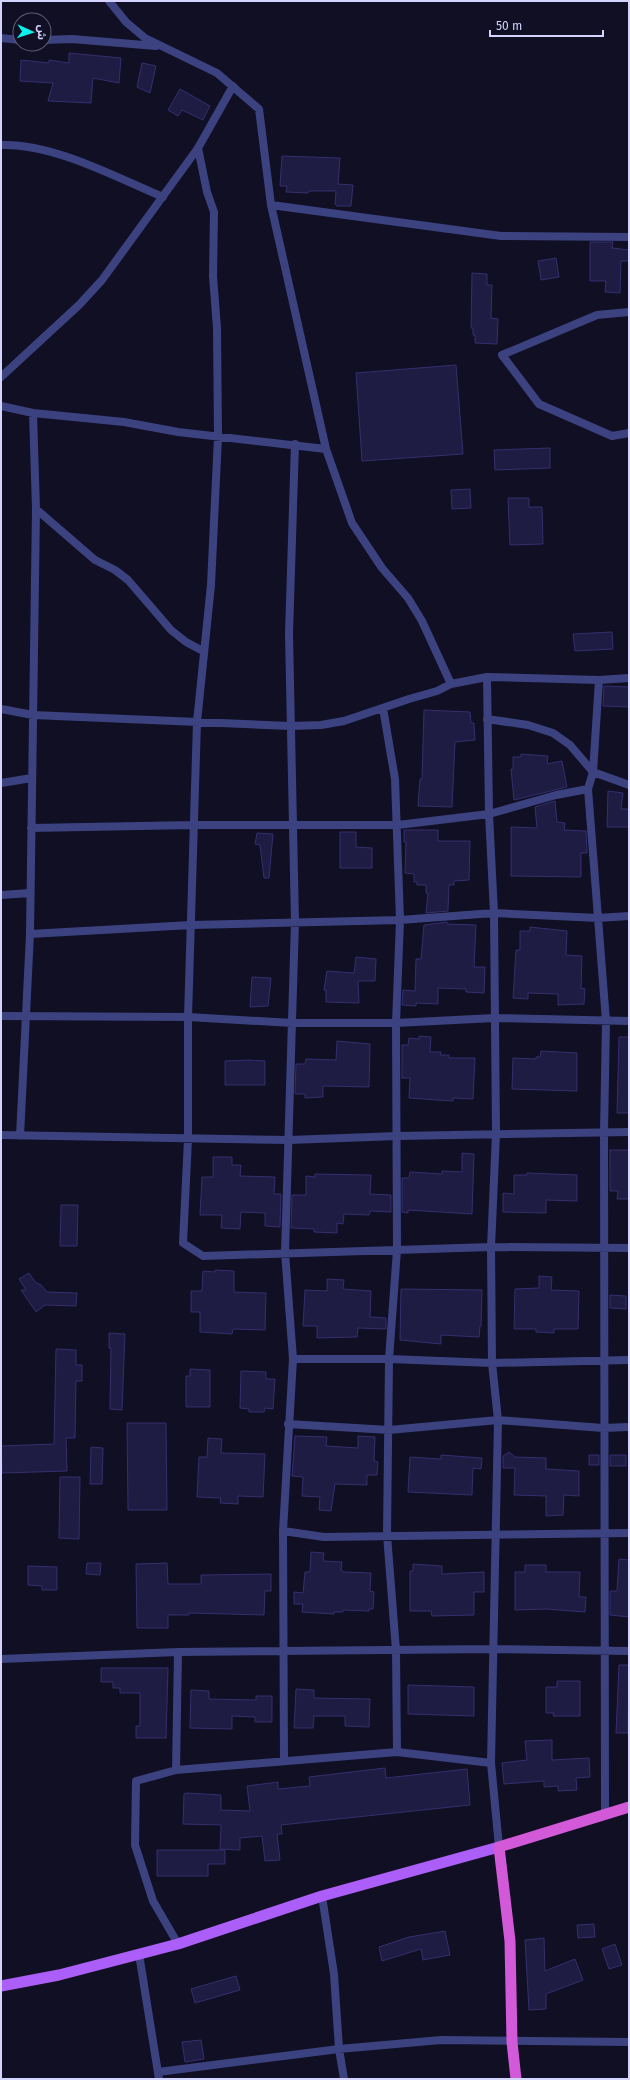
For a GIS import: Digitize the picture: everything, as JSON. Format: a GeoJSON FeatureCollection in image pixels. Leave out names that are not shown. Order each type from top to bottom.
{"type":"FeatureCollection","features":[{"type":"Feature","properties":{"kind":"highway"},"geometry":{"type":"LineString","coordinates":[[516,2079],[512,2042],[510,1941],[499,1847],[629,1807]]}},
{"type":"Feature","properties":{"kind":"main road"},"geometry":{"type":"LineString","coordinates":[[1,1986],[59,1975],[178,1944],[322,1896],[499,1847]]}},
{"type":"Feature","properties":{"kind":"street"},"geometry":{"type":"LineString","coordinates":[[109,1],[140,34],[159,46],[217,72],[259,109],[272,205],[326,449],[352,523],[382,568],[408,598],[422,621],[451,684]]}},
{"type":"Feature","properties":{"kind":"street"},"geometry":{"type":"LineString","coordinates":[[1,38],[12,39]]}},
{"type":"Feature","properties":{"kind":"street"},"geometry":{"type":"LineString","coordinates":[[52,40],[72,39],[159,46]]}},
{"type":"Feature","properties":{"kind":"street"},"geometry":{"type":"LineString","coordinates":[[1,377],[79,305],[102,280],[198,148],[234,86]]}},
{"type":"Feature","properties":{"kind":"street"},"geometry":{"type":"LineString","coordinates":[[1,145],[34,146],[88,166],[163,197]]}},
{"type":"Feature","properties":{"kind":"street"},"geometry":{"type":"LineString","coordinates":[[198,148],[207,192],[214,212],[213,276],[217,328],[218,437],[211,585],[203,651],[197,722],[188,1017],[188,1139],[183,1243],[203,1256],[285,1252],[491,1247],[629,1248]]}},
{"type":"Feature","properties":{"kind":"street"},"geometry":{"type":"LineString","coordinates":[[272,205],[501,236],[629,237]]}},
{"type":"Feature","properties":{"kind":"street"},"geometry":{"type":"LineString","coordinates":[[629,312],[597,315],[502,355],[539,404],[612,436],[629,433]]}},
{"type":"Feature","properties":{"kind":"street"},"geometry":{"type":"LineString","coordinates":[[1,406],[32,413],[124,422],[218,437],[295,444],[326,449]]}},
{"type":"Feature","properties":{"kind":"street"},"geometry":{"type":"LineString","coordinates":[[20,1136],[30,934],[36,509],[32,413]]}},
{"type":"Feature","properties":{"kind":"street"},"geometry":{"type":"LineString","coordinates":[[284,1761],[282,1652],[283,1531],[288,1424],[293,1359],[285,1252],[295,922],[289,634],[295,444]]}},
{"type":"Feature","properties":{"kind":"street"},"geometry":{"type":"LineString","coordinates":[[36,509],[95,560],[115,570],[128,580],[171,630],[186,642],[203,651]]}},
{"type":"Feature","properties":{"kind":"street"},"geometry":{"type":"LineString","coordinates":[[487,677],[489,814],[494,913],[496,1134],[491,1247],[492,1363],[498,1420],[494,1536],[491,1763],[499,1847]]}},
{"type":"Feature","properties":{"kind":"street"},"geometry":{"type":"LineString","coordinates":[[1,709],[33,715],[290,726],[321,725],[344,721],[437,691],[451,684],[487,677],[599,680],[629,678]]}},
{"type":"Feature","properties":{"kind":"street"},"geometry":{"type":"LineString","coordinates":[[599,680],[593,772],[588,788],[606,1021],[604,1132],[605,1814]]}},
{"type":"Feature","properties":{"kind":"street"},"geometry":{"type":"LineString","coordinates":[[383,708],[395,779],[398,825],[400,920],[396,1023],[398,1136],[397,1250],[389,1359],[387,1535],[396,1650],[397,1752]]}},
{"type":"Feature","properties":{"kind":"street"},"geometry":{"type":"LineString","coordinates":[[487,719],[528,725],[553,733],[570,745],[593,772],[629,785]]}},
{"type":"Feature","properties":{"kind":"street"},"geometry":{"type":"LineString","coordinates":[[1,783],[32,778]]}},
{"type":"Feature","properties":{"kind":"street"},"geometry":{"type":"LineString","coordinates":[[31,828],[193,825],[398,825],[489,814],[588,788]]}},
{"type":"Feature","properties":{"kind":"street"},"geometry":{"type":"LineString","coordinates":[[1,895],[30,893]]}},
{"type":"Feature","properties":{"kind":"street"},"geometry":{"type":"LineString","coordinates":[[30,934],[191,925],[400,920],[494,913],[598,918],[629,916]]}},
{"type":"Feature","properties":{"kind":"street"},"geometry":{"type":"LineString","coordinates":[[1,1016],[188,1017],[293,1023],[396,1023],[494,1018],[629,1021]]}},
{"type":"Feature","properties":{"kind":"street"},"geometry":{"type":"LineString","coordinates":[[1,1135],[289,1140],[398,1136],[629,1132]]}},
{"type":"Feature","properties":{"kind":"street"},"geometry":{"type":"LineString","coordinates":[[293,1359],[389,1359],[492,1363],[629,1360]]}},
{"type":"Feature","properties":{"kind":"street"},"geometry":{"type":"LineString","coordinates":[[288,1424],[389,1430],[498,1420],[604,1428],[629,1427]]}},
{"type":"Feature","properties":{"kind":"street"},"geometry":{"type":"LineString","coordinates":[[283,1531],[324,1536],[494,1536],[629,1533]]}},
{"type":"Feature","properties":{"kind":"street"},"geometry":{"type":"LineString","coordinates":[[1,1659],[178,1652],[493,1649],[629,1651]]}},
{"type":"Feature","properties":{"kind":"street"},"geometry":{"type":"LineString","coordinates":[[176,1770],[178,1652]]}},
{"type":"Feature","properties":{"kind":"street"},"geometry":{"type":"LineString","coordinates":[[178,1944],[153,1901],[135,1844],[136,1781],[176,1770],[397,1752],[491,1763]]}},
{"type":"Feature","properties":{"kind":"street"},"geometry":{"type":"LineString","coordinates":[[322,1896],[334,1974],[339,2048],[344,2079]]}},
{"type":"Feature","properties":{"kind":"street"},"geometry":{"type":"LineString","coordinates":[[139,1954],[158,2076],[339,2048],[442,2040],[512,2042],[629,2042]]}},
{"type":"Feature","properties":{"kind":"building"},"geometry":{"type":"Polygon","coordinates":[[[69,53],[121,58],[119,83],[93,78],[91,103],[48,101],[53,83],[20,81],[21,60],[49,63],[49,60],[69,63],[69,53]]]}},
{"type":"Feature","properties":{"kind":"building"},"geometry":{"type":"Polygon","coordinates":[[[142,63],[156,66],[150,93],[137,87],[142,63]]]}},
{"type":"Feature","properties":{"kind":"building"},"geometry":{"type":"Polygon","coordinates":[[[180,89],[210,106],[203,120],[182,110],[178,116],[168,110],[180,89]]]}},
{"type":"Feature","properties":{"kind":"building"},"geometry":{"type":"Polygon","coordinates":[[[282,156],[340,158],[338,184],[353,185],[351,206],[337,206],[335,204],[336,191],[309,191],[308,193],[286,192],[287,186],[280,186],[282,156]]]}},
{"type":"Feature","properties":{"kind":"building"},"geometry":{"type":"Polygon","coordinates":[[[590,242],[613,242],[612,248],[629,250],[629,261],[621,261],[620,293],[605,292],[606,281],[590,281],[590,242]]]}},
{"type":"Feature","properties":{"kind":"building"},"geometry":{"type":"Polygon","coordinates":[[[556,258],[559,277],[541,280],[538,261],[556,258]]]}},
{"type":"Feature","properties":{"kind":"building"},"geometry":{"type":"Polygon","coordinates":[[[472,273],[487,274],[487,285],[492,285],[491,318],[498,319],[497,344],[475,343],[475,335],[473,335],[473,328],[471,328],[472,273]]]}},
{"type":"Feature","properties":{"kind":"building"},"geometry":{"type":"Polygon","coordinates":[[[456,365],[463,454],[362,461],[356,373],[456,365]]]}},
{"type":"Feature","properties":{"kind":"building"},"geometry":{"type":"Polygon","coordinates":[[[550,448],[550,468],[495,470],[494,450],[550,448]]]}},
{"type":"Feature","properties":{"kind":"building"},"geometry":{"type":"Polygon","coordinates":[[[470,489],[471,508],[452,509],[451,490],[470,489]]]}},
{"type":"Feature","properties":{"kind":"building"},"geometry":{"type":"Polygon","coordinates":[[[508,498],[529,498],[529,507],[542,507],[543,544],[510,545],[508,498]]]}},
{"type":"Feature","properties":{"kind":"building"},"geometry":{"type":"Polygon","coordinates":[[[612,632],[613,649],[575,651],[573,634],[612,632]]]}},
{"type":"Feature","properties":{"kind":"building"},"geometry":{"type":"Polygon","coordinates":[[[604,686],[629,687],[629,707],[603,706],[604,686]]]}},
{"type":"Feature","properties":{"kind":"building"},"geometry":{"type":"Polygon","coordinates":[[[424,710],[470,712],[471,723],[474,723],[475,740],[455,742],[452,807],[418,806],[420,779],[422,779],[424,710]]]}},
{"type":"Feature","properties":{"kind":"building"},"geometry":{"type":"Polygon","coordinates":[[[521,754],[548,756],[547,764],[562,761],[567,787],[514,800],[511,769],[513,769],[513,757],[521,757],[521,754]]]}},
{"type":"Feature","properties":{"kind":"building"},"geometry":{"type":"Polygon","coordinates":[[[608,791],[623,793],[621,809],[629,809],[629,827],[607,827],[608,791]]]}},
{"type":"Feature","properties":{"kind":"building"},"geometry":{"type":"Polygon","coordinates":[[[555,801],[557,822],[565,823],[564,830],[586,831],[587,853],[581,853],[581,877],[511,876],[511,827],[537,828],[535,807],[555,801]]]}},
{"type":"Feature","properties":{"kind":"building"},"geometry":{"type":"Polygon","coordinates":[[[404,830],[438,830],[438,841],[470,841],[469,880],[454,881],[454,885],[449,885],[448,911],[426,913],[428,893],[426,893],[426,885],[417,885],[417,882],[414,882],[414,874],[405,873],[406,842],[404,842],[404,830]]]}},
{"type":"Feature","properties":{"kind":"building"},"geometry":{"type":"Polygon","coordinates":[[[340,832],[356,832],[356,847],[372,848],[372,868],[340,868],[340,832]]]}},
{"type":"Feature","properties":{"kind":"building"},"geometry":{"type":"Polygon","coordinates":[[[257,833],[273,834],[269,878],[264,878],[260,845],[255,844],[257,833]]]}},
{"type":"Feature","properties":{"kind":"building"},"geometry":{"type":"Polygon","coordinates":[[[447,922],[447,924],[476,925],[474,967],[485,967],[484,993],[466,992],[466,989],[438,988],[438,1004],[416,1003],[416,1006],[402,1005],[403,990],[415,991],[416,959],[421,959],[424,925],[447,922]]]}},
{"type":"Feature","properties":{"kind":"building"},"geometry":{"type":"Polygon","coordinates":[[[530,927],[567,931],[566,955],[582,956],[581,988],[585,989],[584,1004],[558,1005],[558,994],[528,993],[528,999],[513,998],[516,950],[520,950],[520,931],[530,931],[530,927]]]}},
{"type":"Feature","properties":{"kind":"building"},"geometry":{"type":"Polygon","coordinates":[[[356,957],[376,959],[375,981],[358,981],[359,1003],[326,1002],[326,990],[324,990],[327,971],[354,973],[356,957]]]}},
{"type":"Feature","properties":{"kind":"building"},"geometry":{"type":"Polygon","coordinates":[[[252,977],[271,978],[268,1006],[250,1007],[252,977]]]}},
{"type":"Feature","properties":{"kind":"building"},"geometry":{"type":"Polygon","coordinates":[[[419,1036],[431,1037],[430,1052],[441,1052],[440,1055],[449,1055],[449,1058],[475,1058],[473,1099],[453,1098],[453,1101],[409,1098],[410,1078],[402,1078],[402,1045],[408,1045],[409,1038],[419,1039],[419,1036]]]}},
{"type":"Feature","properties":{"kind":"building"},"geometry":{"type":"Polygon","coordinates":[[[619,1037],[629,1037],[629,1113],[617,1113],[619,1037]]]}},
{"type":"Feature","properties":{"kind":"building"},"geometry":{"type":"Polygon","coordinates":[[[337,1041],[370,1044],[369,1087],[323,1086],[323,1097],[305,1098],[305,1094],[295,1094],[296,1064],[305,1064],[306,1059],[336,1060],[337,1041]]]}},
{"type":"Feature","properties":{"kind":"building"},"geometry":{"type":"Polygon","coordinates":[[[541,1051],[577,1053],[577,1091],[512,1089],[513,1058],[536,1059],[536,1057],[540,1057],[541,1051]]]}},
{"type":"Feature","properties":{"kind":"building"},"geometry":{"type":"Polygon","coordinates":[[[225,1061],[265,1061],[265,1085],[225,1085],[225,1061]]]}},
{"type":"Feature","properties":{"kind":"building"},"geometry":{"type":"Polygon","coordinates":[[[610,1150],[629,1150],[629,1199],[617,1199],[618,1191],[610,1191],[610,1150]]]}},
{"type":"Feature","properties":{"kind":"building"},"geometry":{"type":"Polygon","coordinates":[[[462,1153],[474,1154],[472,1214],[408,1210],[408,1213],[402,1212],[402,1178],[409,1178],[410,1172],[442,1174],[442,1171],[462,1172],[462,1153]]]}},
{"type":"Feature","properties":{"kind":"building"},"geometry":{"type":"Polygon","coordinates":[[[213,1157],[232,1157],[232,1165],[241,1165],[240,1176],[275,1177],[274,1194],[281,1194],[280,1227],[265,1226],[265,1213],[241,1212],[240,1229],[221,1228],[222,1215],[200,1215],[202,1177],[213,1177],[213,1157]]]}},
{"type":"Feature","properties":{"kind":"building"},"geometry":{"type":"Polygon","coordinates":[[[527,1173],[577,1175],[577,1201],[546,1200],[546,1213],[503,1212],[503,1193],[514,1194],[514,1175],[527,1175],[527,1173]]]}},
{"type":"Feature","properties":{"kind":"building"},"geometry":{"type":"Polygon","coordinates":[[[315,1174],[371,1175],[370,1194],[391,1195],[391,1212],[370,1211],[369,1215],[344,1214],[343,1224],[337,1223],[337,1233],[314,1232],[314,1229],[291,1228],[292,1195],[306,1195],[306,1176],[315,1177],[315,1174]]]}},
{"type":"Feature","properties":{"kind":"building"},"geometry":{"type":"Polygon","coordinates":[[[61,1205],[78,1205],[77,1246],[60,1246],[61,1205]]]}},
{"type":"Feature","properties":{"kind":"building"},"geometry":{"type":"Polygon","coordinates":[[[215,1270],[234,1271],[234,1292],[266,1293],[265,1330],[233,1329],[232,1334],[200,1332],[200,1312],[191,1312],[191,1291],[202,1291],[203,1271],[215,1272],[215,1270]]]}},
{"type":"Feature","properties":{"kind":"building"},"geometry":{"type":"Polygon","coordinates":[[[29,1273],[35,1282],[41,1285],[47,1292],[77,1293],[76,1306],[45,1305],[36,1312],[21,1290],[26,1290],[19,1279],[29,1273]]]}},
{"type":"Feature","properties":{"kind":"building"},"geometry":{"type":"Polygon","coordinates":[[[539,1276],[552,1277],[551,1290],[579,1291],[578,1329],[554,1329],[554,1333],[536,1332],[536,1329],[514,1329],[515,1289],[539,1288],[539,1276]]]}},
{"type":"Feature","properties":{"kind":"building"},"geometry":{"type":"Polygon","coordinates":[[[327,1279],[344,1280],[343,1289],[371,1291],[370,1317],[386,1318],[386,1329],[358,1328],[357,1337],[317,1338],[317,1326],[303,1326],[305,1290],[327,1291],[327,1279]]]}},
{"type":"Feature","properties":{"kind":"building"},"geometry":{"type":"Polygon","coordinates":[[[401,1289],[482,1290],[481,1326],[479,1337],[441,1335],[441,1344],[400,1340],[401,1289]]]}},
{"type":"Feature","properties":{"kind":"building"},"geometry":{"type":"Polygon","coordinates":[[[610,1295],[626,1296],[626,1309],[610,1308],[610,1295]]]}},
{"type":"Feature","properties":{"kind":"building"},"geometry":{"type":"Polygon","coordinates":[[[109,1333],[125,1334],[122,1410],[110,1409],[111,1348],[109,1348],[109,1333]]]}},
{"type":"Feature","properties":{"kind":"building"},"geometry":{"type":"Polygon","coordinates":[[[56,1349],[76,1350],[76,1365],[82,1365],[82,1381],[76,1381],[75,1438],[66,1438],[67,1471],[2,1473],[1,1446],[54,1444],[56,1349]]]}},
{"type":"Feature","properties":{"kind":"building"},"geometry":{"type":"Polygon","coordinates":[[[190,1369],[210,1370],[210,1407],[186,1407],[186,1376],[190,1376],[190,1369]]]}},
{"type":"Feature","properties":{"kind":"building"},"geometry":{"type":"Polygon","coordinates":[[[241,1371],[266,1372],[266,1379],[275,1379],[273,1409],[265,1408],[264,1412],[249,1412],[249,1409],[240,1408],[241,1371]]]}},
{"type":"Feature","properties":{"kind":"building"},"geometry":{"type":"Polygon","coordinates":[[[127,1423],[166,1423],[167,1510],[128,1510],[127,1423]]]}},
{"type":"Feature","properties":{"kind":"building"},"geometry":{"type":"Polygon","coordinates":[[[295,1436],[327,1437],[326,1446],[358,1448],[358,1436],[375,1437],[374,1461],[378,1462],[377,1475],[367,1475],[367,1485],[335,1484],[331,1511],[319,1510],[320,1497],[302,1496],[303,1477],[292,1476],[295,1436]]]}},
{"type":"Feature","properties":{"kind":"building"},"geometry":{"type":"Polygon","coordinates":[[[208,1438],[222,1439],[221,1453],[265,1454],[263,1497],[238,1496],[238,1504],[220,1503],[221,1498],[197,1497],[199,1457],[207,1457],[208,1438]]]}},
{"type":"Feature","properties":{"kind":"building"},"geometry":{"type":"Polygon","coordinates":[[[91,1447],[103,1448],[102,1484],[90,1484],[91,1447]]]}},
{"type":"Feature","properties":{"kind":"building"},"geometry":{"type":"Polygon","coordinates":[[[509,1452],[515,1457],[546,1458],[546,1469],[579,1471],[579,1496],[564,1495],[563,1515],[546,1516],[546,1496],[514,1495],[515,1468],[503,1468],[503,1456],[509,1452]]]}},
{"type":"Feature","properties":{"kind":"building"},"geometry":{"type":"Polygon","coordinates":[[[441,1455],[482,1458],[481,1469],[473,1468],[472,1495],[408,1492],[410,1457],[441,1459],[441,1455]]]}},
{"type":"Feature","properties":{"kind":"building"},"geometry":{"type":"Polygon","coordinates":[[[589,1455],[599,1455],[599,1465],[589,1465],[589,1455]]]}},
{"type":"Feature","properties":{"kind":"building"},"geometry":{"type":"Polygon","coordinates":[[[610,1455],[626,1455],[626,1466],[610,1466],[610,1455]]]}},
{"type":"Feature","properties":{"kind":"building"},"geometry":{"type":"Polygon","coordinates":[[[60,1477],[80,1477],[79,1539],[59,1538],[60,1477]]]}},
{"type":"Feature","properties":{"kind":"building"},"geometry":{"type":"Polygon","coordinates":[[[311,1552],[324,1553],[323,1561],[342,1562],[341,1570],[344,1572],[371,1573],[370,1591],[374,1592],[373,1609],[369,1609],[369,1611],[343,1610],[343,1612],[334,1612],[334,1614],[302,1612],[303,1604],[294,1604],[294,1592],[303,1593],[305,1572],[310,1572],[311,1552]]]}},
{"type":"Feature","properties":{"kind":"building"},"geometry":{"type":"Polygon","coordinates":[[[619,1559],[629,1560],[629,1617],[610,1615],[610,1591],[617,1591],[619,1559]]]}},
{"type":"Feature","properties":{"kind":"building"},"geometry":{"type":"Polygon","coordinates":[[[87,1563],[101,1563],[100,1575],[86,1574],[87,1563]]]}},
{"type":"Feature","properties":{"kind":"building"},"geometry":{"type":"Polygon","coordinates":[[[167,1563],[168,1584],[201,1584],[201,1575],[271,1574],[271,1591],[265,1591],[264,1615],[189,1613],[189,1615],[168,1615],[168,1628],[137,1628],[136,1564],[167,1563]]]}},
{"type":"Feature","properties":{"kind":"building"},"geometry":{"type":"Polygon","coordinates":[[[413,1564],[442,1566],[442,1574],[484,1572],[484,1592],[474,1592],[474,1615],[432,1616],[431,1611],[410,1611],[410,1571],[413,1571],[413,1564]]]}},
{"type":"Feature","properties":{"kind":"building"},"geometry":{"type":"Polygon","coordinates":[[[525,1565],[546,1565],[546,1572],[580,1572],[579,1597],[586,1597],[585,1612],[546,1609],[515,1610],[515,1572],[525,1572],[525,1565]]]}},
{"type":"Feature","properties":{"kind":"building"},"geometry":{"type":"Polygon","coordinates":[[[28,1566],[57,1567],[57,1590],[42,1590],[42,1586],[28,1585],[28,1566]]]}},
{"type":"Feature","properties":{"kind":"building"},"geometry":{"type":"Polygon","coordinates":[[[619,1665],[629,1665],[628,1733],[616,1733],[619,1665]]]}},
{"type":"Feature","properties":{"kind":"building"},"geometry":{"type":"Polygon","coordinates":[[[101,1668],[168,1668],[166,1738],[136,1738],[136,1726],[140,1726],[140,1693],[120,1693],[120,1688],[113,1688],[113,1682],[101,1682],[101,1668]]]}},
{"type":"Feature","properties":{"kind":"building"},"geometry":{"type":"Polygon","coordinates":[[[557,1681],[580,1681],[580,1716],[553,1716],[554,1713],[546,1713],[546,1687],[557,1687],[557,1681]]]}},
{"type":"Feature","properties":{"kind":"building"},"geometry":{"type":"Polygon","coordinates":[[[408,1685],[474,1687],[474,1716],[408,1714],[408,1685]]]}},
{"type":"Feature","properties":{"kind":"building"},"geometry":{"type":"Polygon","coordinates":[[[296,1689],[314,1690],[314,1698],[370,1699],[369,1727],[345,1726],[345,1716],[314,1716],[313,1728],[294,1728],[296,1689]]]}},
{"type":"Feature","properties":{"kind":"building"},"geometry":{"type":"Polygon","coordinates":[[[191,1690],[209,1691],[209,1699],[256,1700],[256,1696],[272,1696],[272,1722],[255,1722],[255,1717],[232,1716],[232,1729],[190,1728],[191,1690]]]}},
{"type":"Feature","properties":{"kind":"building"},"geometry":{"type":"Polygon","coordinates":[[[552,1740],[552,1760],[589,1758],[590,1777],[576,1778],[577,1790],[558,1791],[558,1786],[544,1787],[544,1781],[504,1784],[502,1763],[527,1760],[525,1741],[552,1740]]]}},
{"type":"Feature","properties":{"kind":"building"},"geometry":{"type":"Polygon","coordinates":[[[385,1768],[386,1778],[467,1769],[470,1805],[281,1825],[282,1834],[277,1834],[280,1860],[265,1861],[262,1836],[240,1838],[240,1850],[220,1849],[221,1825],[183,1824],[184,1794],[187,1793],[221,1795],[221,1810],[250,1811],[247,1786],[278,1782],[278,1789],[310,1786],[309,1777],[385,1768]]]}},
{"type":"Feature","properties":{"kind":"building"},"geometry":{"type":"Polygon","coordinates":[[[157,1850],[225,1850],[225,1864],[208,1864],[208,1876],[157,1876],[157,1850]]]}},
{"type":"Feature","properties":{"kind":"building"},"geometry":{"type":"Polygon","coordinates":[[[594,1924],[595,1937],[578,1938],[577,1925],[594,1924]]]}},
{"type":"Feature","properties":{"kind":"building"},"geometry":{"type":"Polygon","coordinates":[[[445,1931],[450,1955],[423,1960],[421,1949],[382,1961],[379,1947],[409,1937],[445,1931]]]}},
{"type":"Feature","properties":{"kind":"building"},"geometry":{"type":"Polygon","coordinates":[[[544,1938],[545,1971],[575,1959],[583,1980],[546,1994],[546,2009],[529,2010],[525,1940],[544,1938]]]}},
{"type":"Feature","properties":{"kind":"building"},"geometry":{"type":"Polygon","coordinates":[[[615,1944],[622,1965],[609,1969],[602,1949],[615,1944]]]}},
{"type":"Feature","properties":{"kind":"building"},"geometry":{"type":"Polygon","coordinates":[[[236,1976],[240,1990],[195,2003],[191,1989],[236,1976]]]}},
{"type":"Feature","properties":{"kind":"building"},"geometry":{"type":"Polygon","coordinates":[[[201,2040],[204,2059],[185,2062],[182,2042],[201,2040]]]}}]}
